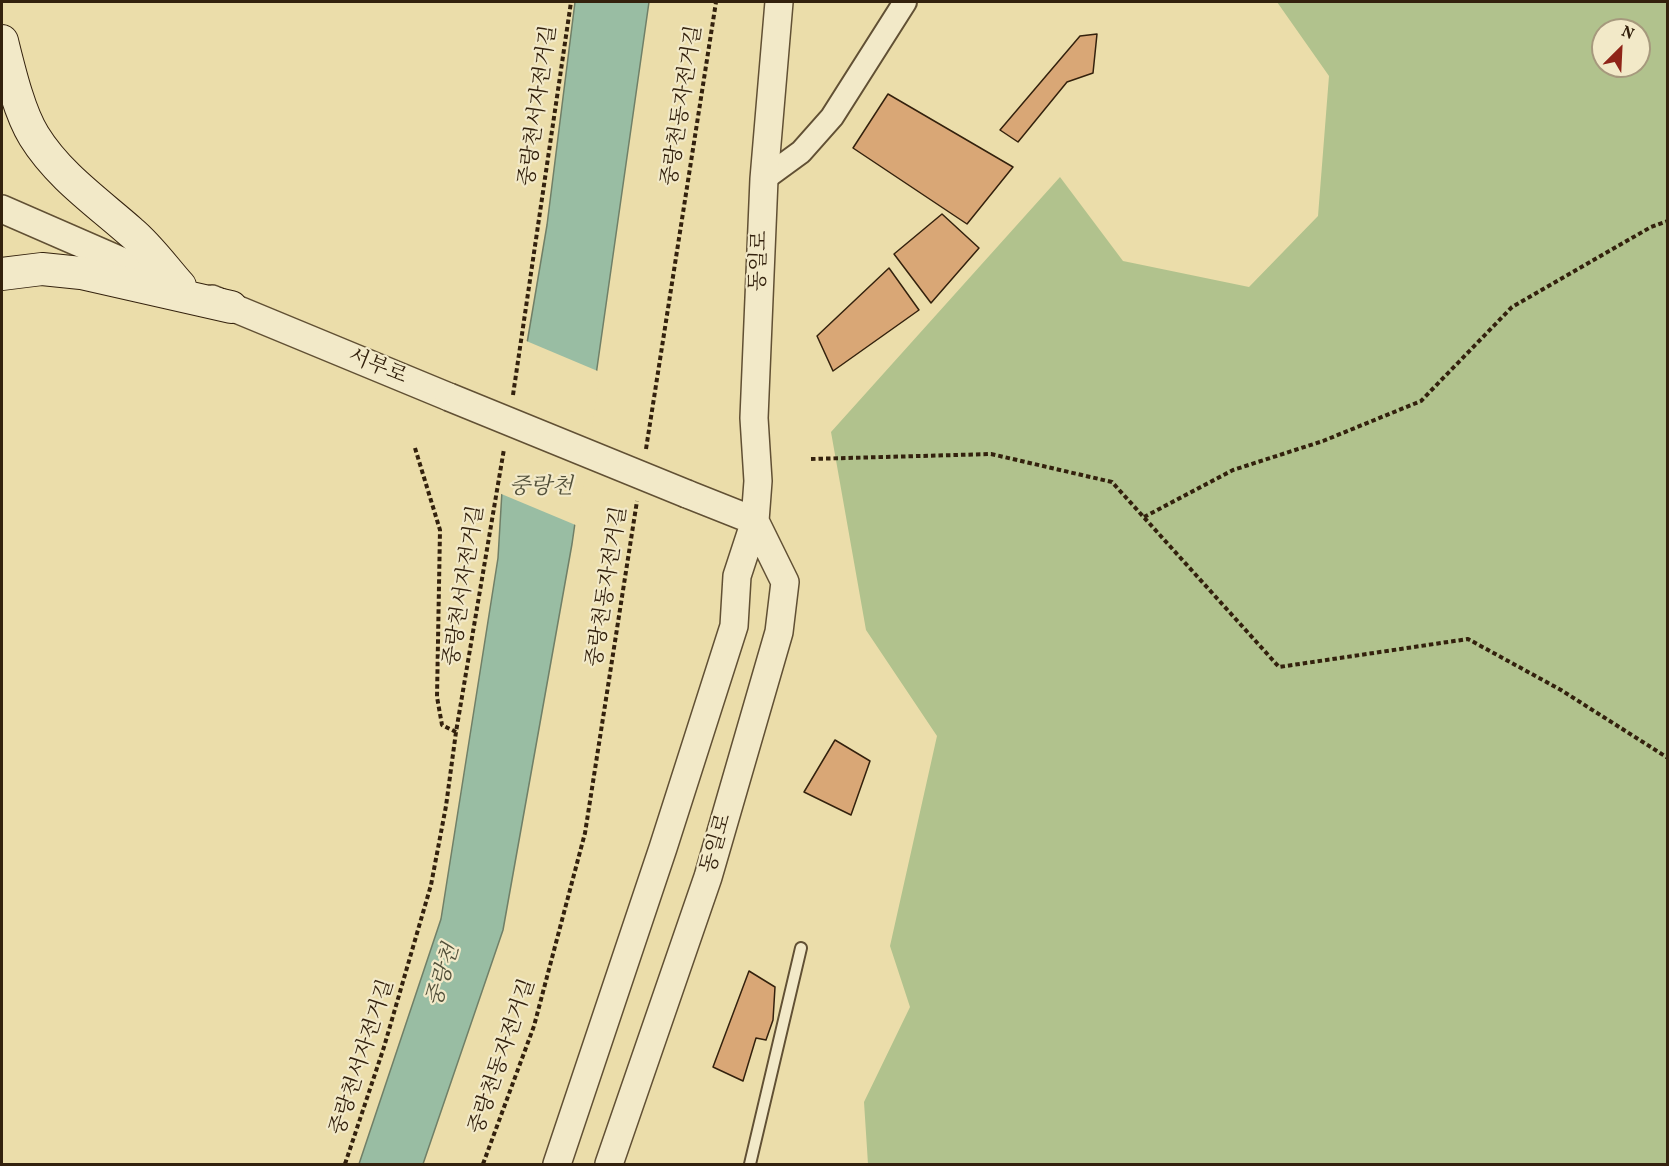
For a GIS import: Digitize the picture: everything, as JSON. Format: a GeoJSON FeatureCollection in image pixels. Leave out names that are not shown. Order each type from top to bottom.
{"type":"FeatureCollection","features":[{"type":"Feature","properties":{"kind":"main road"},"geometry":{"type":"LineString","coordinates":[[2,41],[19,98],[33,134],[50,160],[134,234],[180,286]]}},
{"type":"Feature","properties":{"kind":"main road"},"geometry":{"type":"LineString","coordinates":[[2,274],[42,269],[81,273],[231,308]]}},
{"type":"Feature","properties":{"kind":"street","name":"동일로"},"geometry":{"type":"LineString","coordinates":[[556,1164],[663,848],[734,626],[737,576],[755,520],[758,482],[754,418],[764,179],[779,2]]}},
{"type":"Feature","properties":{"kind":"street"},"geometry":{"type":"LineString","coordinates":[[764,179],[801,152],[832,117],[905,2]]}},
{"type":"Feature","properties":{"kind":"street","name":"서부로"},"geometry":{"type":"LineString","coordinates":[[2,209],[231,308],[755,520]]}},
{"type":"Feature","properties":{"kind":"street","name":"동일로"},"geometry":{"type":"LineString","coordinates":[[609,1164],[708,877],[779,632],[784,582],[755,520]]}},
{"type":"Feature","properties":{"kind":"lane"},"geometry":{"type":"LineString","coordinates":[[750,1164],[801,948]]}},
{"type":"Feature","properties":{"kind":"path","name":"중랑천서자전거길"},"geometry":{"type":"LineString","coordinates":[[513,395],[571,2]]}},
{"type":"Feature","properties":{"kind":"path","name":"중랑천동자전거길"},"geometry":{"type":"LineString","coordinates":[[644,458],[716,2]]}},
{"type":"Feature","properties":{"kind":"path"},"geometry":{"type":"LineString","coordinates":[[1144,517],[1233,470],[1323,441],[1421,401],[1512,307],[1651,227],[1668,220]]}},
{"type":"Feature","properties":{"kind":"path","name":"중랑천서자전거길"},"geometry":{"type":"LineString","coordinates":[[345,1164],[384,1047],[431,885],[505,442]]}},
{"type":"Feature","properties":{"kind":"path"},"geometry":{"type":"LineString","coordinates":[[415,448],[440,530],[437,697],[442,724],[456,732]]}},
{"type":"Feature","properties":{"kind":"path"},"geometry":{"type":"LineString","coordinates":[[811,459],[991,454],[1112,482],[1279,667],[1468,639],[1561,690],[1668,758]]}},
{"type":"Feature","properties":{"kind":"path","name":"중랑천동자전거길"},"geometry":{"type":"LineString","coordinates":[[483,1164],[534,1026],[585,833],[639,494]]}},
{"type":"Feature","properties":{"kind":"shaded area"},"geometry":{"type":"Polygon","coordinates":[[[1277,2],[1667,2],[1667,1164],[868,1164],[864,1102],[910,1007],[890,946],[937,736],[866,630],[831,432],[1060,177],[1123,261],[1249,287],[1318,216],[1329,76],[1277,2]]]}},
{"type":"Feature","properties":{"kind":"water","name":"중랑천"},"geometry":{"type":"Polygon","coordinates":[[[575,2],[649,2],[572,544],[503,930],[423,1164],[359,1164],[441,919],[498,558],[502,491],[547,225],[575,2]]]}},
{"type":"Feature","properties":{"kind":"pier"},"geometry":{"type":"Polygon","coordinates":[[[524,340],[600,372],[578,526],[499,493],[524,340]]]}},
{"type":"Feature","properties":{"kind":"building"},"geometry":{"type":"Polygon","coordinates":[[[1097,34],[1093,73],[1067,82],[1018,142],[1000,130],[1080,36],[1097,34]]]}},
{"type":"Feature","properties":{"kind":"building"},"geometry":{"type":"Polygon","coordinates":[[[888,94],[1013,167],[967,224],[853,148],[888,94]]]}},
{"type":"Feature","properties":{"kind":"building"},"geometry":{"type":"Polygon","coordinates":[[[942,214],[979,248],[931,303],[894,254],[942,214]]]}},
{"type":"Feature","properties":{"kind":"building"},"geometry":{"type":"Polygon","coordinates":[[[889,268],[919,310],[833,371],[817,336],[889,268]]]}},
{"type":"Feature","properties":{"kind":"building"},"geometry":{"type":"Polygon","coordinates":[[[835,740],[870,761],[851,815],[804,792],[835,740]]]}},
{"type":"Feature","properties":{"kind":"building"},"geometry":{"type":"Polygon","coordinates":[[[749,971],[775,987],[773,1020],[766,1040],[756,1038],[743,1081],[713,1067],[749,971]]]}}]}
